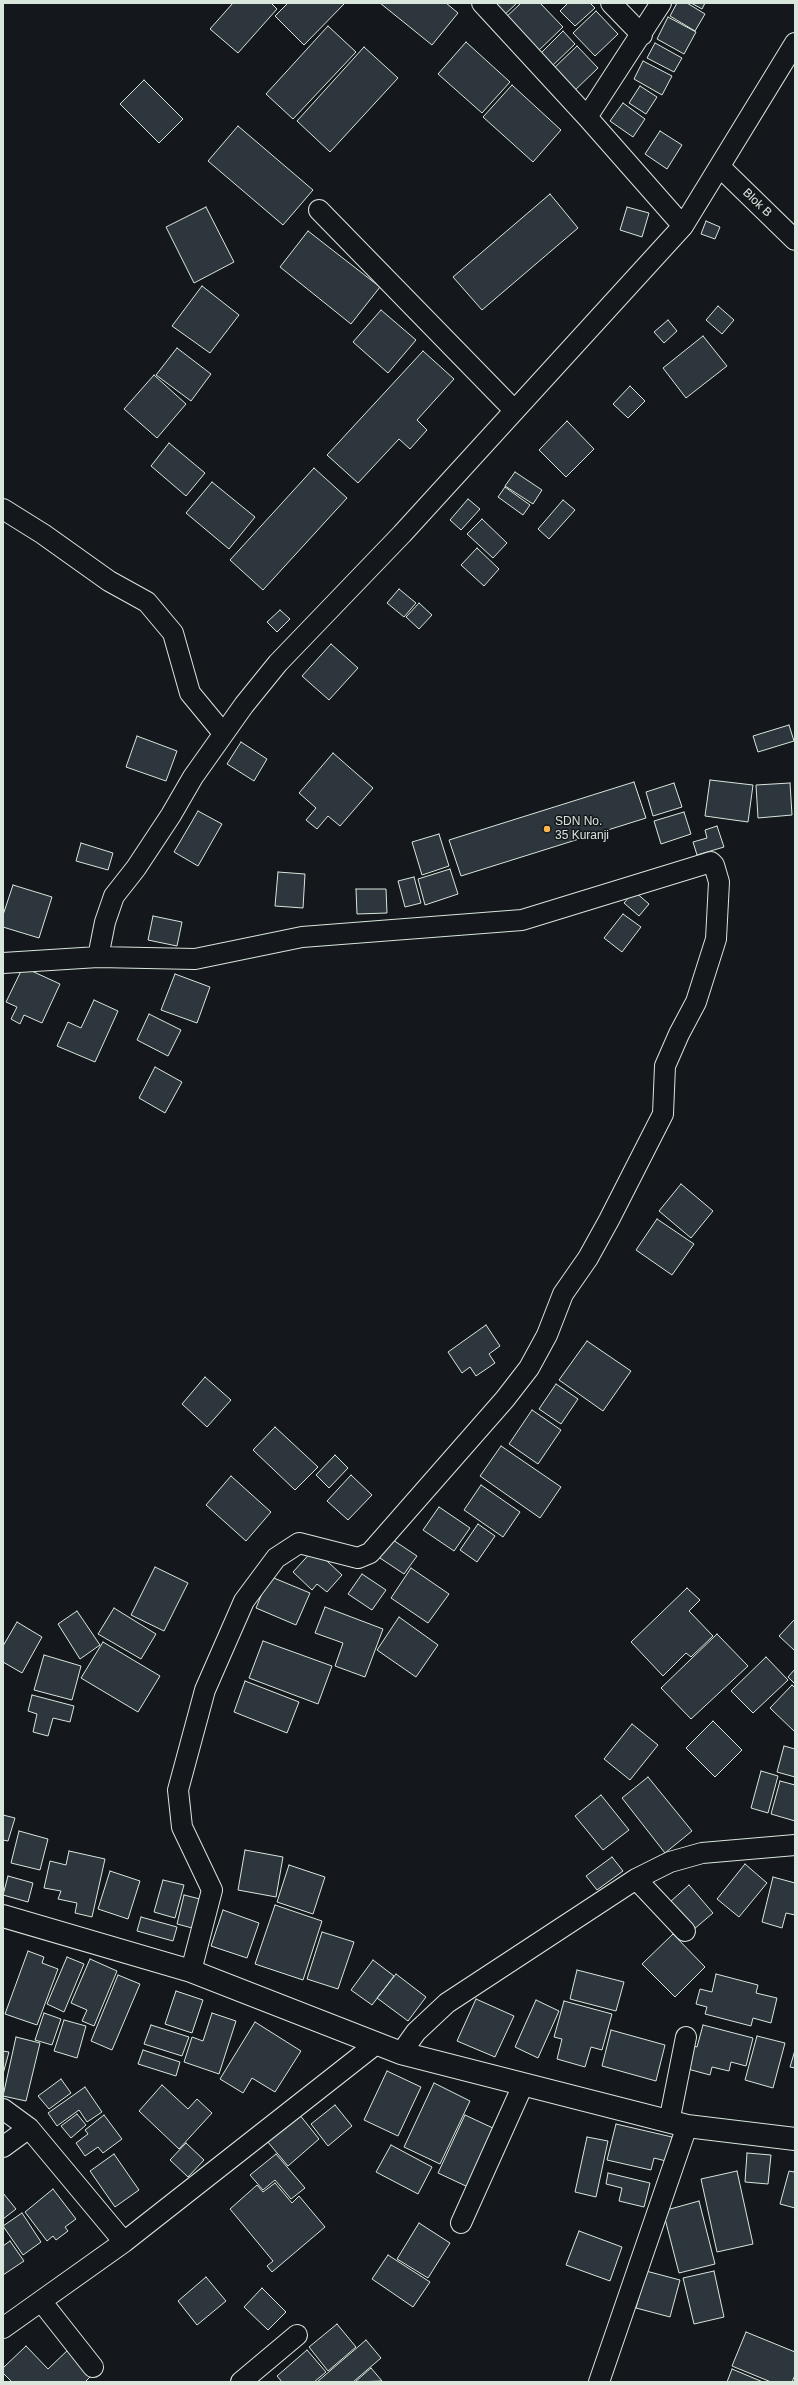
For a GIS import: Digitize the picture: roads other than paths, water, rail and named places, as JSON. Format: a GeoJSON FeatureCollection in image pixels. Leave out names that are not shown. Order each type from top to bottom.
{"type":"FeatureCollection","features":[{"type":"Feature","properties":{"kind":"street"},"geometry":{"type":"LineString","coordinates":[[482,3],[587,117],[684,226]]}},
{"type":"Feature","properties":{"kind":"street"},"geometry":{"type":"LineString","coordinates":[[611,3],[642,35]]}},
{"type":"Feature","properties":{"kind":"street"},"geometry":{"type":"LineString","coordinates":[[587,117],[642,35],[661,3]]}},
{"type":"Feature","properties":{"kind":"street"},"geometry":{"type":"LineString","coordinates":[[98,957],[105,922],[114,896],[136,868],[223,732],[278,663],[402,534],[684,226],[795,43]]}},
{"type":"Feature","properties":{"kind":"street","name":"Blok B"},"geometry":{"type":"LineString","coordinates":[[720,167],[795,240]]}},
{"type":"Feature","properties":{"kind":"street"},"geometry":{"type":"LineString","coordinates":[[319,210],[514,410]]}},
{"type":"Feature","properties":{"kind":"street"},"geometry":{"type":"LineString","coordinates":[[3,509],[43,534],[110,581],[147,602],[173,634],[190,693],[223,732]]}},
{"type":"Feature","properties":{"kind":"street"},"geometry":{"type":"LineString","coordinates":[[3,963],[98,957],[195,959],[302,937],[522,920],[711,862],[714,865],[719,882],[716,939],[696,1002],[679,1034],[665,1066],[664,1114],[588,1258],[563,1294],[547,1335],[529,1368],[505,1399],[370,1553],[358,1558],[299,1543],[276,1558],[244,1601],[205,1690],[178,1790],[182,1827],[212,1890],[191,1971]]}},
{"type":"Feature","properties":{"kind":"street"},"geometry":{"type":"LineString","coordinates":[[401,2054],[416,2032],[447,2003],[636,1879],[670,1862],[702,1853],[795,1846]]}},
{"type":"Feature","properties":{"kind":"street"},"geometry":{"type":"LineString","coordinates":[[636,1879],[686,1931]]}},
{"type":"Feature","properties":{"kind":"street"},"geometry":{"type":"LineString","coordinates":[[3,1916],[191,1971],[401,2054],[678,2124],[795,2139]]}},
{"type":"Feature","properties":{"kind":"street"},"geometry":{"type":"LineString","coordinates":[[599,2382],[678,2124],[686,2038]]}},
{"type":"Feature","properties":{"kind":"street"},"geometry":{"type":"LineString","coordinates":[[3,2328],[124,2242],[376,2044]]}},
{"type":"Feature","properties":{"kind":"street"},"geometry":{"type":"LineString","coordinates":[[461,2223],[522,2085]]}},
{"type":"Feature","properties":{"kind":"street"},"geometry":{"type":"LineString","coordinates":[[3,2109],[29,2128],[124,2242]]}},
{"type":"Feature","properties":{"kind":"street"},"geometry":{"type":"LineString","coordinates":[[3,2146],[29,2128]]}},
{"type":"Feature","properties":{"kind":"street"},"geometry":{"type":"LineString","coordinates":[[41,2301],[93,2367]]}},
{"type":"Feature","properties":{"kind":"street"},"geometry":{"type":"LineString","coordinates":[[242,2382],[296,2335]]}},
{"type":"Feature","properties":{"kind":"place","name":"SDN No. 35 Kuranji"},"geometry":{"type":"Point","coordinates":[547,829]}}]}
